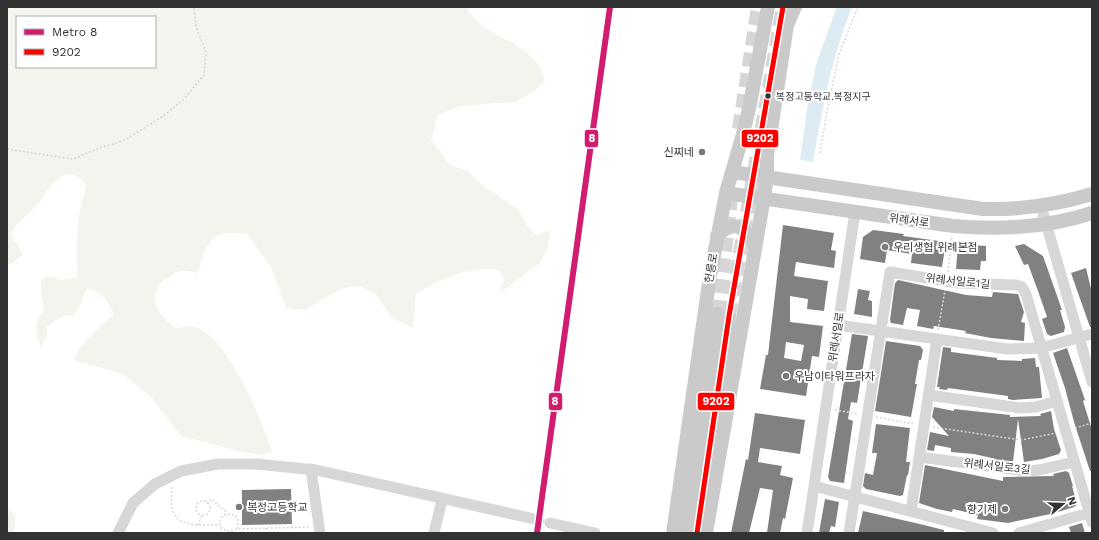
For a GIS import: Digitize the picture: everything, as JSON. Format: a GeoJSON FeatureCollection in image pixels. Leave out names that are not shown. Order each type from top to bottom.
{"type":"FeatureCollection","features":[{"type":"Feature","properties":{"kind":"main road","name":"헌릉로"},"geometry":{"type":"LineString","coordinates":[[672,533],[717,236],[726,193],[743,134],[768,7]]}},
{"type":"Feature","properties":{"kind":"main road"},"geometry":{"type":"LineString","coordinates":[[706,533],[764,197],[767,177],[767,156],[787,25],[795,7]]}},
{"type":"Feature","properties":{"kind":"main road","name":"위례서로"},"geometry":{"type":"LineString","coordinates":[[732,172],[983,209],[1012,210],[1042,206],[1092,194]]}},
{"type":"Feature","properties":{"kind":"main road","name":"위례서로"},"geometry":{"type":"LineString","coordinates":[[726,193],[764,197],[953,226],[988,229],[1046,225],[1092,213]]}},
{"type":"Feature","properties":{"kind":"main road"},"geometry":{"type":"LineString","coordinates":[[717,236],[724,230],[734,226],[740,226],[750,234],[755,247]]}},
{"type":"Feature","properties":{"kind":"main road"},"geometry":{"type":"LineString","coordinates":[[685,533],[724,315],[697,533]]}},
{"type":"Feature","properties":{"kind":"street"},"geometry":{"type":"LineString","coordinates":[[1042,206],[1046,225],[1092,382]]}},
{"type":"Feature","properties":{"kind":"street","name":"위례서일로"},"geometry":{"type":"LineString","coordinates":[[807,533],[855,212]]}},
{"type":"Feature","properties":{"kind":"street","name":"위례서일로1길"},"geometry":{"type":"LineString","coordinates":[[868,415],[890,272],[946,282],[976,285],[1016,284],[1022,287],[1026,294],[1065,431]]}},
{"type":"Feature","properties":{"kind":"street"},"geometry":{"type":"LineString","coordinates":[[838,325],[1007,349],[1041,348],[1092,334]]}},
{"type":"Feature","properties":{"kind":"street"},"geometry":{"type":"LineString","coordinates":[[911,511],[937,339]]}},
{"type":"Feature","properties":{"kind":"street"},"geometry":{"type":"LineString","coordinates":[[928,395],[1021,408],[1036,407],[1057,401]]}},
{"type":"Feature","properties":{"kind":"street"},"geometry":{"type":"LineString","coordinates":[[849,533],[868,415]]}},
{"type":"Feature","properties":{"kind":"street"},"geometry":{"type":"LineString","coordinates":[[1019,533],[1091,516],[1065,431]]}},
{"type":"Feature","properties":{"kind":"street","name":"위례서일로3길"},"geometry":{"type":"LineString","coordinates":[[919,456],[1025,471],[1039,470],[1074,462]]}},
{"type":"Feature","properties":{"kind":"street"},"geometry":{"type":"LineString","coordinates":[[118,533],[133,503],[155,484],[179,472],[218,464],[256,464],[311,469],[442,500],[539,520]]}},
{"type":"Feature","properties":{"kind":"street"},"geometry":{"type":"LineString","coordinates":[[311,469],[318,530]]}},
{"type":"Feature","properties":{"kind":"street"},"geometry":{"type":"LineString","coordinates":[[814,486],[988,532]]}},
{"type":"Feature","properties":{"kind":"street"},"geometry":{"type":"LineString","coordinates":[[434,533],[442,500]]}},
{"type":"Feature","properties":{"kind":"street"},"geometry":{"type":"LineString","coordinates":[[550,523],[596,533]]}},
{"type":"Feature","properties":{"kind":"path"},"geometry":{"type":"LineString","coordinates":[[7,149],[73,159],[102,147],[120,142],[166,114],[183,100],[204,75],[206,52],[196,27],[194,7]]}},
{"type":"Feature","properties":{"kind":"path"},"geometry":{"type":"LineString","coordinates":[[820,153],[839,54],[858,7]]}},
{"type":"Feature","properties":{"kind":"path"},"geometry":{"type":"LineString","coordinates":[[937,339],[953,226]]}},
{"type":"Feature","properties":{"kind":"path"},"geometry":{"type":"LineString","coordinates":[[825,409],[1021,440],[1032,439],[1092,423]]}},
{"type":"Feature","properties":{"kind":"path"},"geometry":{"type":"LineString","coordinates":[[179,472],[172,487],[170,504],[175,517],[187,524],[220,525],[226,532],[266,528],[318,530]]}},
{"type":"Feature","properties":{"kind":"path"},"geometry":{"type":"LineString","coordinates":[[198,525],[202,515],[208,512],[207,504],[211,499],[228,514],[237,517],[238,523],[235,531]]}},
{"type":"Feature","properties":{"kind":"path"},"geometry":{"type":"LineString","coordinates":[[202,515],[197,512],[196,506],[201,502],[207,504]]}},
{"type":"Feature","properties":{"kind":"path"},"geometry":{"type":"LineString","coordinates":[[220,525],[222,517],[228,514]]}},
{"type":"Feature","properties":{"kind":"path"},"geometry":{"type":"LineString","coordinates":[[266,528],[267,533]]}},
{"type":"Feature","properties":{"kind":"shaded area"},"geometry":{"type":"Polygon","coordinates":[[[7,7],[466,7],[481,25],[528,53],[538,64],[545,82],[530,94],[515,102],[460,106],[438,115],[431,140],[450,165],[468,171],[483,186],[518,209],[527,225],[536,235],[551,230],[548,246],[541,262],[500,293],[504,279],[499,270],[489,269],[467,271],[445,278],[416,294],[413,328],[391,317],[376,294],[359,286],[343,288],[304,310],[286,308],[271,267],[248,235],[235,233],[218,235],[212,239],[204,253],[197,273],[183,271],[175,273],[160,284],[156,291],[155,298],[159,312],[170,324],[177,328],[190,326],[198,328],[209,335],[221,348],[232,364],[253,402],[272,452],[261,455],[242,452],[181,436],[152,398],[123,374],[74,360],[80,348],[93,333],[114,314],[110,305],[104,298],[93,290],[88,289],[84,294],[81,304],[73,315],[64,316],[47,326],[47,335],[41,347],[36,327],[38,319],[44,310],[41,280],[48,276],[62,280],[76,278],[77,275],[78,221],[86,185],[78,177],[71,174],[64,175],[51,186],[35,207],[19,222],[11,235],[23,254],[13,263],[7,264],[7,7]]]}},
{"type":"Feature","properties":{"kind":"shaded area"},"geometry":{"type":"Polygon","coordinates":[[[837,7],[852,7],[838,45],[833,64],[824,102],[813,162],[800,160],[808,103],[817,61],[837,7]]]}},
{"type":"Feature","properties":{"kind":"shaded area"},"geometry":{"type":"Polygon","coordinates":[[[7,508],[15,515],[15,529],[11,533],[7,533],[7,508]]]}},
{"type":"Feature","properties":{"kind":"building"},"geometry":{"type":"Polygon","coordinates":[[[783,225],[834,233],[831,250],[836,251],[834,268],[796,262],[794,276],[828,281],[824,311],[807,309],[808,299],[790,296],[790,322],[823,326],[819,357],[812,356],[806,396],[760,389],[766,355],[768,355],[783,225]],[[786,342],[784,358],[801,361],[804,345],[786,342]]]}},
{"type":"Feature","properties":{"kind":"building"},"geometry":{"type":"Polygon","coordinates":[[[873,230],[946,242],[942,267],[911,263],[912,254],[887,250],[885,263],[860,259],[863,237],[873,230]]]}},
{"type":"Feature","properties":{"kind":"building"},"geometry":{"type":"Polygon","coordinates":[[[958,244],[986,246],[986,261],[981,261],[980,270],[956,269],[958,244]]]}},
{"type":"Feature","properties":{"kind":"building"},"geometry":{"type":"Polygon","coordinates":[[[1024,244],[1043,256],[1062,310],[1060,310],[1065,327],[1064,332],[1051,336],[1047,334],[1042,319],[1047,317],[1038,291],[1028,264],[1024,265],[1015,246],[1024,244]]]}},
{"type":"Feature","properties":{"kind":"building"},"geometry":{"type":"Polygon","coordinates":[[[1086,268],[1092,293],[1092,327],[1090,327],[1071,273],[1086,268]]]}},
{"type":"Feature","properties":{"kind":"building"},"geometry":{"type":"Polygon","coordinates":[[[898,280],[966,295],[992,297],[993,292],[1018,294],[1024,312],[1021,322],[1025,323],[1024,341],[991,338],[965,333],[966,331],[934,326],[933,329],[917,326],[920,310],[907,308],[903,325],[891,323],[890,320],[895,283],[898,280]]]}},
{"type":"Feature","properties":{"kind":"building"},"geometry":{"type":"Polygon","coordinates":[[[858,289],[870,291],[868,300],[872,301],[872,317],[854,314],[858,289]]]}},
{"type":"Feature","properties":{"kind":"building"},"geometry":{"type":"Polygon","coordinates":[[[852,334],[868,336],[857,403],[851,402],[848,419],[853,421],[844,483],[830,481],[828,477],[852,334]]]}},
{"type":"Feature","properties":{"kind":"building"},"geometry":{"type":"Polygon","coordinates":[[[886,341],[920,346],[923,350],[921,360],[919,360],[915,384],[917,384],[911,417],[875,411],[886,341]]]}},
{"type":"Feature","properties":{"kind":"building"},"geometry":{"type":"Polygon","coordinates":[[[943,347],[951,348],[951,352],[997,358],[997,360],[1022,361],[1022,359],[1035,358],[1036,367],[1039,367],[1042,398],[1013,400],[1008,399],[1008,396],[948,388],[947,390],[939,389],[940,387],[937,387],[943,347]]]}},
{"type":"Feature","properties":{"kind":"building"},"geometry":{"type":"Polygon","coordinates":[[[1067,348],[1085,400],[1083,401],[1092,430],[1092,471],[1090,471],[1053,353],[1067,348]]]}},
{"type":"Feature","properties":{"kind":"building"},"geometry":{"type":"Polygon","coordinates":[[[934,407],[954,411],[954,409],[1010,415],[1010,417],[1041,416],[1040,414],[1051,411],[1054,429],[1061,450],[1059,454],[1024,462],[1018,419],[1013,462],[996,460],[974,454],[951,452],[951,448],[935,445],[934,451],[927,450],[930,432],[949,436],[932,417],[934,407]]]}},
{"type":"Feature","properties":{"kind":"building"},"geometry":{"type":"Polygon","coordinates":[[[755,413],[805,420],[800,454],[760,448],[758,462],[782,466],[780,475],[793,478],[785,519],[783,518],[780,533],[767,533],[773,490],[760,488],[749,533],[731,533],[746,459],[748,460],[755,413]]]}},
{"type":"Feature","properties":{"kind":"building"},"geometry":{"type":"Polygon","coordinates":[[[876,424],[910,428],[906,462],[910,462],[903,495],[900,496],[866,489],[863,486],[865,473],[873,475],[877,453],[872,453],[876,424]]]}},
{"type":"Feature","properties":{"kind":"building"},"geometry":{"type":"Polygon","coordinates":[[[925,465],[1003,481],[1003,477],[1054,476],[1053,474],[1066,471],[1069,473],[1077,504],[1074,507],[1055,513],[1008,523],[977,519],[978,515],[953,509],[952,512],[937,509],[919,503],[925,465]]]}},
{"type":"Feature","properties":{"kind":"building"},"geometry":{"type":"Polygon","coordinates":[[[291,489],[292,524],[242,525],[242,490],[291,489]]]}},
{"type":"Feature","properties":{"kind":"building"},"geometry":{"type":"Polygon","coordinates":[[[825,499],[839,502],[835,527],[831,526],[829,533],[819,533],[825,499]]]}},
{"type":"Feature","properties":{"kind":"building"},"geometry":{"type":"Polygon","coordinates":[[[863,511],[944,530],[944,533],[858,533],[863,511]]]}},
{"type":"Feature","properties":{"kind":"building"},"geometry":{"type":"Polygon","coordinates":[[[1082,523],[1085,533],[1071,533],[1069,527],[1082,523]]]}},
{"type":"Feature","properties":{"kind":"tunnel"},"geometry":{"type":"LineString","coordinates":[[739,129],[758,7]]}},
{"type":"Feature","properties":{"kind":"tunnel"},"geometry":{"type":"LineString","coordinates":[[729,316],[783,7]]}},
{"type":"Feature","properties":{"kind":"tunnel"},"geometry":{"type":"LineString","coordinates":[[718,314],[732,189]]}},
{"type":"Feature","properties":{"kind":"metro line","name":"8"},"geometry":{"type":"LineString","coordinates":[[537,533],[610,7]]}},
{"type":"Feature","properties":{"kind":"transit line","name":"9202"},"geometry":{"type":"LineString","coordinates":[[697,533],[729,316],[783,7]]}},
{"type":"Feature","properties":{"kind":"place","name":"복정고등학교.복정지구"},"geometry":{"type":"Point","coordinates":[768,96]}},
{"type":"Feature","properties":{"kind":"place","name":"신찌네"},"geometry":{"type":"Point","coordinates":[702,152]}},
{"type":"Feature","properties":{"kind":"place","name":"우리생협 위례본점"},"geometry":{"type":"Point","coordinates":[885,247]}},
{"type":"Feature","properties":{"kind":"place","name":"우남이타워프라자"},"geometry":{"type":"Point","coordinates":[786,376]}},
{"type":"Feature","properties":{"kind":"place","name":"복정고등학교"},"geometry":{"type":"Point","coordinates":[239,507]}},
{"type":"Feature","properties":{"kind":"place","name":"향기제"},"geometry":{"type":"Point","coordinates":[1005,509]}}]}
